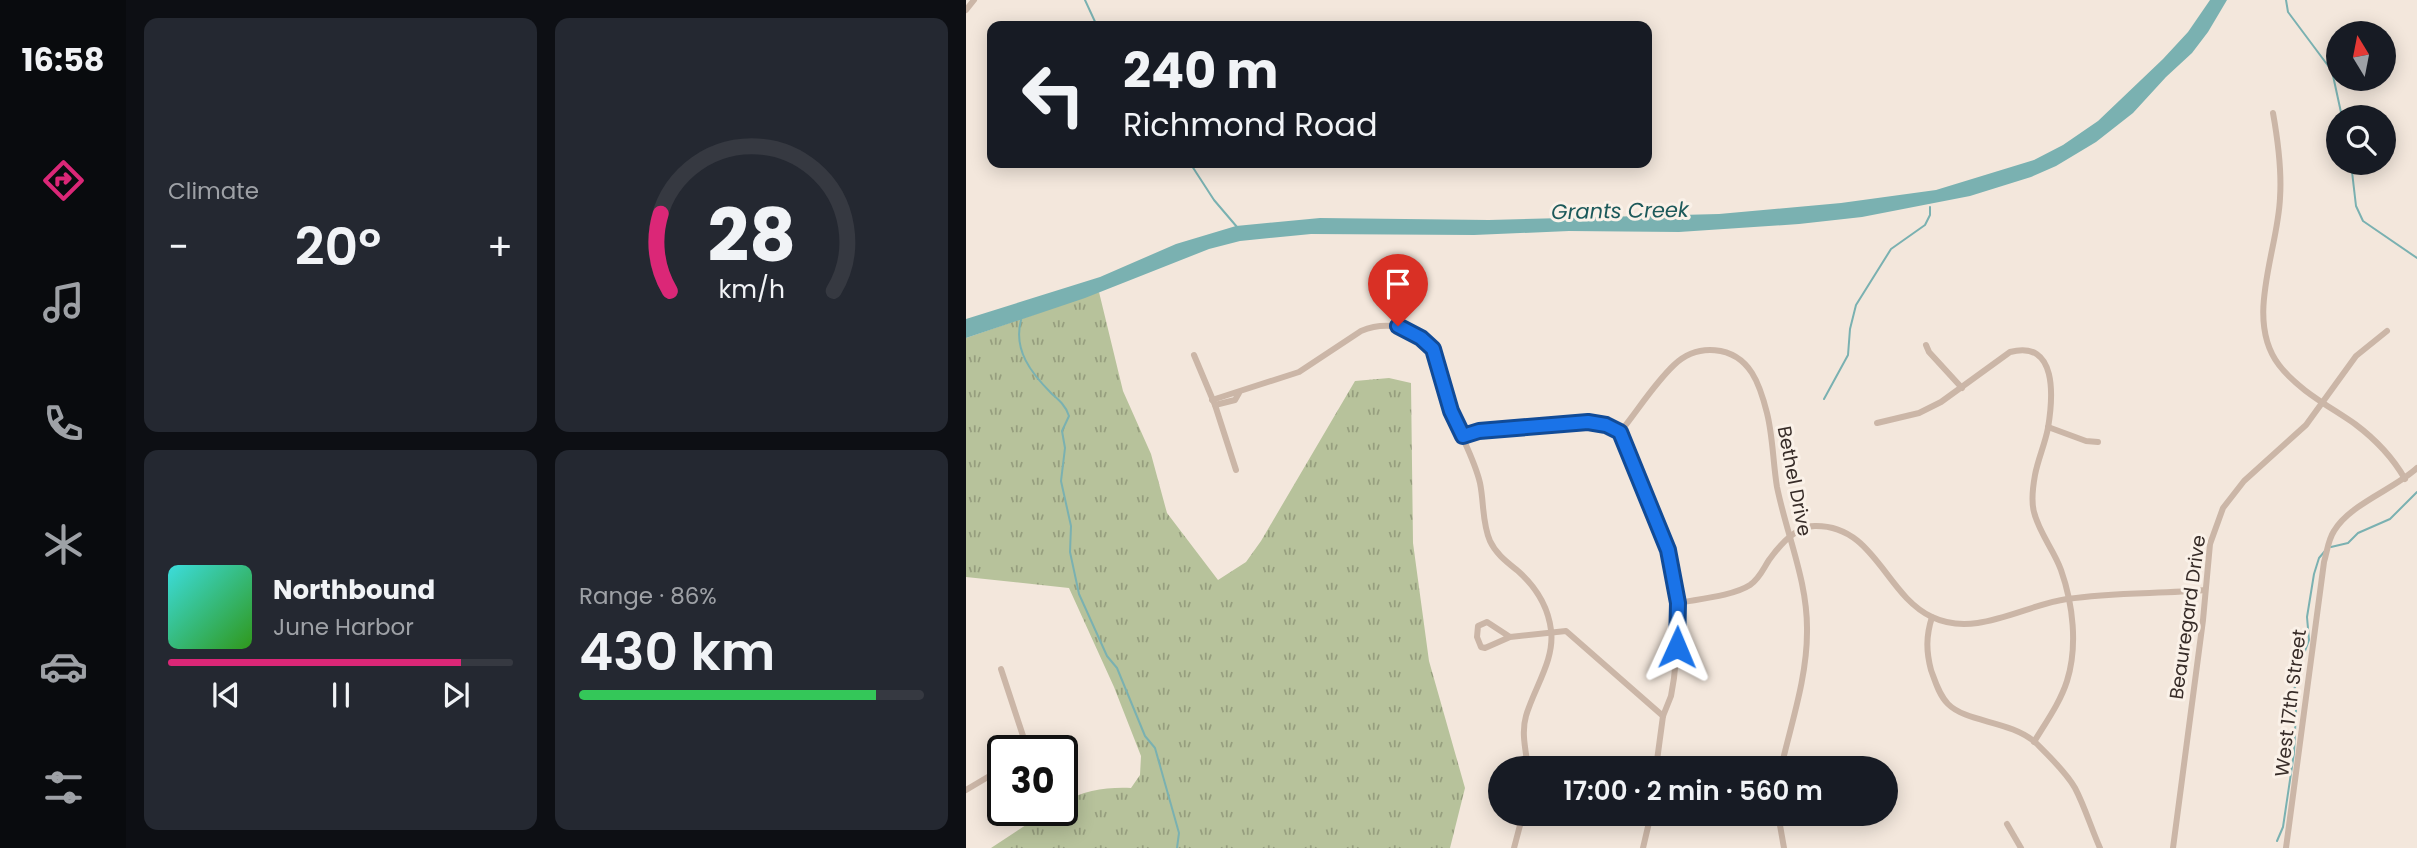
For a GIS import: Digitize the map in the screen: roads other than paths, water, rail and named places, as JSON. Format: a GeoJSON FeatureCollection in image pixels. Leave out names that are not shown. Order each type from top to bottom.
{"type":"FeatureCollection","features":[{"type":"Feature","properties":{"kind":"street"},"geometry":{"type":"LineString","coordinates":[[966,10],[974,0]]}},
{"type":"Feature","properties":{"kind":"street"},"geometry":{"type":"LineString","coordinates":[[2273,113],[2279,147],[2280,198],[2262,308],[2264,332],[2270,352],[2280,367],[2379,445],[2395,462],[2405,479]]}},
{"type":"Feature","properties":{"kind":"street"},"geometry":{"type":"LineString","coordinates":[[1214,403],[1232,393],[1239,393],[1298,372],[1360,331],[1383,325],[1398,326],[1421,338],[1433,349],[1451,411],[1480,483],[1490,540],[1500,557],[1529,581],[1542,597],[1552,632],[1547,664],[1525,718],[1526,756]]}},
{"type":"Feature","properties":{"kind":"street","name":"Beauregard Drive"},"geometry":{"type":"LineString","coordinates":[[2172,848],[2210,544],[2223,508],[2233,493],[2265,461],[2292,439],[2323,403],[2355,357],[2387,331]]}},
{"type":"Feature","properties":{"kind":"street"},"geometry":{"type":"LineString","coordinates":[[1926,345],[1929,352],[1962,388]]}},
{"type":"Feature","properties":{"kind":"street","name":"Bethel Drive"},"geometry":{"type":"LineString","coordinates":[[1620,432],[1673,365],[1687,355],[1715,349],[1741,361],[1752,373],[1767,414],[1772,461],[1789,538],[1804,589],[1807,635],[1805,663],[1784,756]]}},
{"type":"Feature","properties":{"kind":"street"},"geometry":{"type":"LineString","coordinates":[[1877,423],[1919,413],[1941,402],[2010,352],[2022,349],[2033,352],[2044,360],[2050,372],[2048,427],[2035,474],[2034,512],[2061,569],[2073,630],[2068,679],[2034,742]]}},
{"type":"Feature","properties":{"kind":"street"},"geometry":{"type":"LineString","coordinates":[[1194,355],[1214,403],[1236,470]]}},
{"type":"Feature","properties":{"kind":"street"},"geometry":{"type":"LineString","coordinates":[[1463,436],[1479,431],[1588,422],[1606,425],[1620,432],[1668,550],[1678,603],[1674,678],[1671,696],[1663,716],[1658,756]]}},
{"type":"Feature","properties":{"kind":"street"},"geometry":{"type":"LineString","coordinates":[[2048,427],[2086,441],[2098,442]]}},
{"type":"Feature","properties":{"kind":"street","name":"West 17th Street"},"geometry":{"type":"LineString","coordinates":[[2286,848],[2324,562],[2332,534],[2342,520],[2405,479],[2417,468]]}},
{"type":"Feature","properties":{"kind":"street"},"geometry":{"type":"LineString","coordinates":[[1678,603],[1750,585],[1789,538],[1799,530],[1811,526],[1830,526],[1846,532],[1860,542],[1899,589],[1932,617],[1954,623],[1972,624],[2045,603],[2069,599],[2205,590]]}},
{"type":"Feature","properties":{"kind":"street"},"geometry":{"type":"LineString","coordinates":[[1932,617],[1926,645],[1929,662],[1936,685],[1948,704],[1965,714],[2010,727],[2034,742],[2075,788],[2099,848]]}},
{"type":"Feature","properties":{"kind":"street"},"geometry":{"type":"LineString","coordinates":[[1510,637],[1487,622],[1478,626],[1477,637],[1481,647],[1485,648],[1510,637],[1566,631],[1663,716]]}},
{"type":"Feature","properties":{"kind":"street"},"geometry":{"type":"LineString","coordinates":[[1001,669],[1024,735]]}},
{"type":"Feature","properties":{"kind":"street"},"geometry":{"type":"LineString","coordinates":[[966,790],[987,778]]}},
{"type":"Feature","properties":{"kind":"street"},"geometry":{"type":"LineString","coordinates":[[2007,824],[2021,848]]}},
{"type":"Feature","properties":{"kind":"street"},"geometry":{"type":"LineString","coordinates":[[1514,848],[1520,826]]}},
{"type":"Feature","properties":{"kind":"street"},"geometry":{"type":"LineString","coordinates":[[1643,848],[1648,826]]}},
{"type":"Feature","properties":{"kind":"street"},"geometry":{"type":"LineString","coordinates":[[1781,826],[1784,848]]}},
{"type":"Feature","properties":{"kind":"water"},"geometry":{"type":"Polygon","coordinates":[[[2210,0],[2227,0],[2192,53],[2133,113],[2096,142],[2056,166],[2031,177],[1970,196],[1862,217],[1679,232],[1311,234],[1240,241],[1209,249],[1085,298],[966,338],[966,319],[1100,277],[1176,244],[1236,226],[1320,218],[1489,220],[1719,214],[1841,203],[1936,190],[2034,160],[2063,145],[2098,121],[2188,32],[2210,0]]]}},
{"type":"Feature","properties":{"kind":"waterway"},"geometry":{"type":"LineString","coordinates":[[1085,0],[1095,21]]}},
{"type":"Feature","properties":{"kind":"waterway"},"geometry":{"type":"LineString","coordinates":[[2286,0],[2288,12],[2332,71],[2339,105]]}},
{"type":"Feature","properties":{"kind":"waterway"},"geometry":{"type":"LineString","coordinates":[[1193,168],[1214,200],[1237,227]]}},
{"type":"Feature","properties":{"kind":"waterway"},"geometry":{"type":"LineString","coordinates":[[2352,175],[2356,206],[2363,221],[2417,258]]}},
{"type":"Feature","properties":{"kind":"waterway"},"geometry":{"type":"LineString","coordinates":[[1824,399],[1848,355],[1850,329],[1856,305],[1891,249],[1925,225],[1930,215],[1930,207]]}},
{"type":"Feature","properties":{"kind":"waterway"},"geometry":{"type":"LineString","coordinates":[[1021,320],[1020,341],[1026,360],[1037,378],[1064,406],[1069,416],[1062,431],[1065,448],[1061,481],[1071,526],[1070,552],[1079,594],[1107,656],[1117,668],[1145,736],[1155,748],[1179,833],[1177,848]]}},
{"type":"Feature","properties":{"kind":"waterway"},"geometry":{"type":"LineString","coordinates":[[2331,547],[2348,543],[2358,533],[2390,519],[2417,492]]}},
{"type":"Feature","properties":{"kind":"waterway"},"geometry":{"type":"LineString","coordinates":[[2277,841],[2283,827],[2294,753],[2296,710],[2293,691],[2300,677],[2301,662],[2309,640],[2307,617],[2314,574],[2319,558],[2325,551]]}},
{"type":"Feature","properties":{"kind":"water label","name":"Grants Creek"},"geometry":{"type":"Point","coordinates":[1620,211]}}]}
